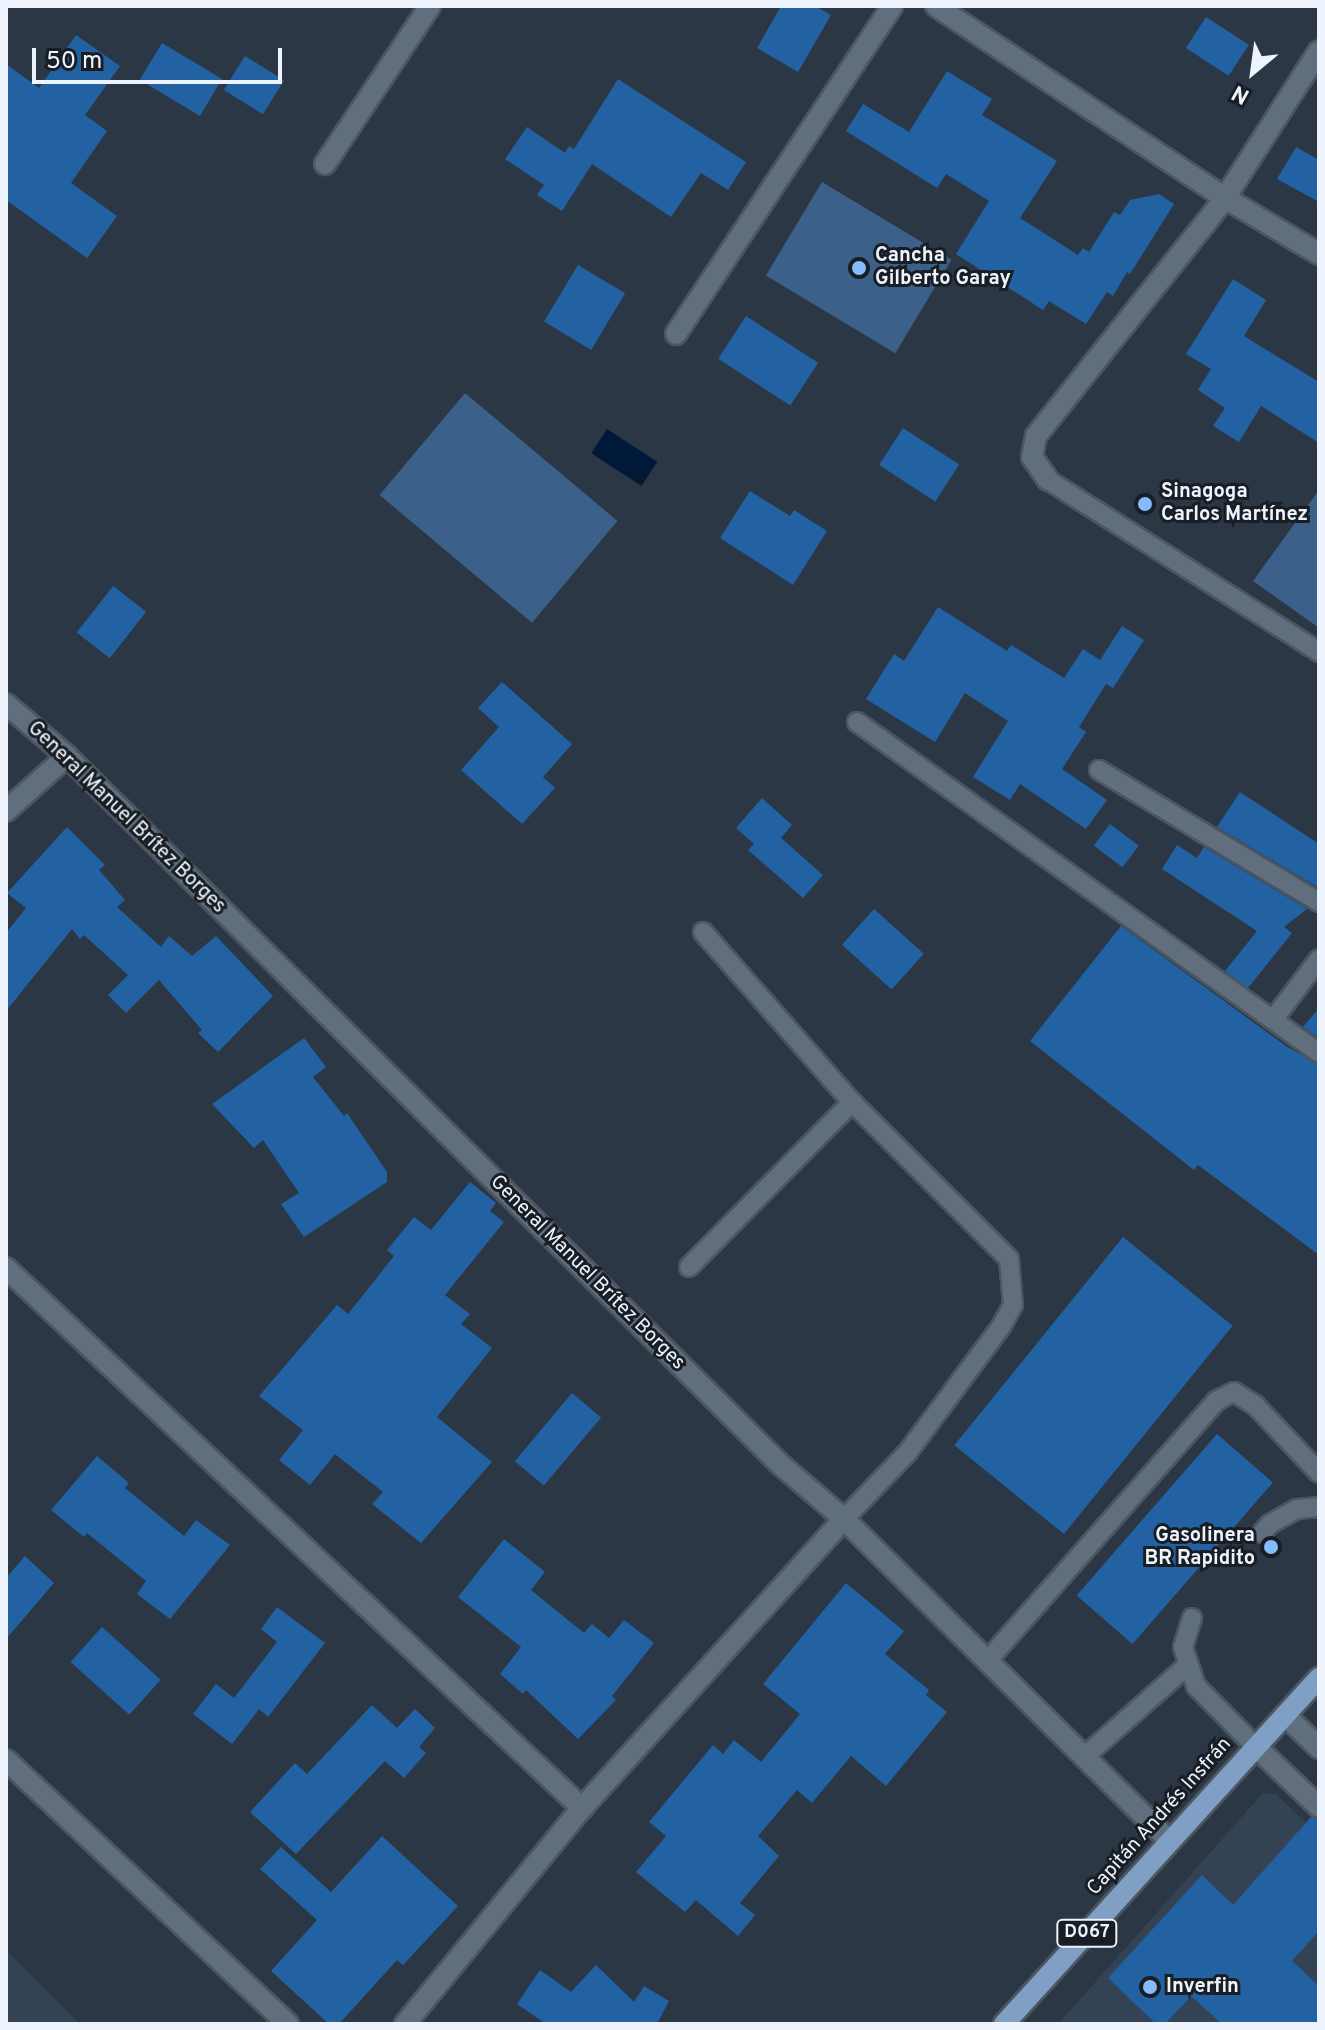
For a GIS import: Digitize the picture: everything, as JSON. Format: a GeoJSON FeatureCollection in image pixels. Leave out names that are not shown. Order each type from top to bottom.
{"type":"FeatureCollection","features":[{"type":"Feature","properties":{"kind":"main road","name":"Capitán Andrés Insfrán"},"geometry":{"type":"LineString","coordinates":[[1004,2024],[1319,1678]]}},
{"type":"Feature","properties":{"kind":"street"},"geometry":{"type":"LineString","coordinates":[[325,164],[430,6]]}},
{"type":"Feature","properties":{"kind":"street"},"geometry":{"type":"LineString","coordinates":[[676,334],[892,6]]}},
{"type":"Feature","properties":{"kind":"street"},"geometry":{"type":"LineString","coordinates":[[936,6],[1225,198],[1319,254]]}},
{"type":"Feature","properties":{"kind":"street"},"geometry":{"type":"LineString","coordinates":[[1048,480],[1032,457],[1036,436],[1225,198],[1319,51]]}},
{"type":"Feature","properties":{"kind":"street","name":"General Manuel Brítez Borges"},"geometry":{"type":"LineString","coordinates":[[6,704],[67,756],[781,1465],[844,1519],[1169,1841]]}},
{"type":"Feature","properties":{"kind":"street"},"geometry":{"type":"LineString","coordinates":[[6,811],[67,756]]}},
{"type":"Feature","properties":{"kind":"street"},"geometry":{"type":"LineString","coordinates":[[6,1268],[582,1808]]}},
{"type":"Feature","properties":{"kind":"street"},"geometry":{"type":"LineString","coordinates":[[405,2024],[582,1808],[844,1519]]}},
{"type":"Feature","properties":{"kind":"street"},"geometry":{"type":"LineString","coordinates":[[1285,1715],[1319,1748]]}},
{"type":"Feature","properties":{"kind":"street"},"geometry":{"type":"LineString","coordinates":[[1256,1747],[1319,1807]]}},
{"type":"Feature","properties":{"kind":"street"},"geometry":{"type":"LineString","coordinates":[[6,1760],[288,2024]]}},
{"type":"Feature","properties":{"kind":"lane"},"geometry":{"type":"LineString","coordinates":[[1048,480],[1319,652]]}},
{"type":"Feature","properties":{"kind":"lane"},"geometry":{"type":"LineString","coordinates":[[857,722],[1319,1053]]}},
{"type":"Feature","properties":{"kind":"lane"},"geometry":{"type":"LineString","coordinates":[[1099,770],[1319,902]]}},
{"type":"Feature","properties":{"kind":"lane"},"geometry":{"type":"LineString","coordinates":[[703,932],[852,1102],[1009,1259],[1013,1305],[1000,1328],[908,1452],[844,1519]]}},
{"type":"Feature","properties":{"kind":"lane"},"geometry":{"type":"LineString","coordinates":[[1273,1020],[1319,959]]}},
{"type":"Feature","properties":{"kind":"lane"},"geometry":{"type":"LineString","coordinates":[[689,1267],[852,1102]]}},
{"type":"Feature","properties":{"kind":"lane"},"geometry":{"type":"LineString","coordinates":[[987,1661],[1216,1401],[1234,1392],[1255,1405],[1319,1473]]}},
{"type":"Feature","properties":{"kind":"lane"},"geometry":{"type":"LineString","coordinates":[[1262,1533],[1270,1524],[1297,1509],[1319,1507]]}},
{"type":"Feature","properties":{"kind":"lane"},"geometry":{"type":"LineString","coordinates":[[1192,1618],[1183,1647],[1196,1686],[1256,1747]]}},
{"type":"Feature","properties":{"kind":"lane"},"geometry":{"type":"LineString","coordinates":[[1084,1757],[1187,1666]]}},
{"type":"Feature","properties":{"kind":"shaded area","name":"Cancha Gilberto Garay"},"geometry":{"type":"Polygon","coordinates":[[[822,182],[951,260],[895,353],[766,275],[822,182]]]}},
{"type":"Feature","properties":{"kind":"shaded area"},"geometry":{"type":"Polygon","coordinates":[[[465,393],[617,521],[532,623],[380,495],[465,393]]]}},
{"type":"Feature","properties":{"kind":"shaded area"},"geometry":{"type":"Polygon","coordinates":[[[607,429],[657,462],[642,486],[591,453],[607,429]]]}},
{"type":"Feature","properties":{"kind":"shaded area"},"geometry":{"type":"Polygon","coordinates":[[[1319,490],[1319,628],[1253,581],[1319,490]]]}},
{"type":"Feature","properties":{"kind":"shaded area"},"geometry":{"type":"Polygon","coordinates":[[[1263,1793],[1276,1794],[1319,1835],[1319,2024],[1058,2024],[1263,1793]]]}},
{"type":"Feature","properties":{"kind":"shaded area"},"geometry":{"type":"Polygon","coordinates":[[[6,1950],[80,2024],[6,2024],[6,1950]]]}},
{"type":"Feature","properties":{"kind":"building"},"geometry":{"type":"Polygon","coordinates":[[[781,6],[815,6],[831,15],[798,72],[757,48],[781,6]]]}},
{"type":"Feature","properties":{"kind":"building"},"geometry":{"type":"Polygon","coordinates":[[[1206,17],[1249,45],[1229,76],[1186,48],[1206,17]]]}},
{"type":"Feature","properties":{"kind":"building"},"geometry":{"type":"Polygon","coordinates":[[[76,35],[120,66],[85,115],[107,131],[71,183],[117,216],[87,258],[6,200],[6,64],[39,88],[76,35]]]}},
{"type":"Feature","properties":{"kind":"building"},"geometry":{"type":"Polygon","coordinates":[[[162,43],[222,79],[200,116],[140,80],[162,43]]]}},
{"type":"Feature","properties":{"kind":"building"},"geometry":{"type":"Polygon","coordinates":[[[245,56],[284,80],[263,114],[224,90],[245,56]]]}},
{"type":"Feature","properties":{"kind":"building"},"geometry":{"type":"Polygon","coordinates":[[[947,71],[992,99],[982,115],[1057,161],[1020,218],[1078,255],[1083,248],[1089,252],[1114,212],[1120,215],[1130,200],[1159,194],[1174,204],[1130,274],[1127,272],[1113,296],[1107,292],[1086,324],[1049,301],[1043,310],[956,254],[989,201],[946,174],[937,188],[846,131],[863,104],[909,132],[947,71]]]}},
{"type":"Feature","properties":{"kind":"building"},"geometry":{"type":"Polygon","coordinates":[[[618,79],[746,162],[728,190],[701,173],[671,217],[592,164],[562,211],[537,195],[544,185],[505,159],[527,127],[565,153],[569,146],[574,149],[618,79]]]}},
{"type":"Feature","properties":{"kind":"building"},"geometry":{"type":"Polygon","coordinates":[[[1296,147],[1319,160],[1319,202],[1277,179],[1296,147]]]}},
{"type":"Feature","properties":{"kind":"building"},"geometry":{"type":"Polygon","coordinates":[[[578,265],[625,293],[591,350],[544,322],[578,265]]]}},
{"type":"Feature","properties":{"kind":"building"},"geometry":{"type":"Polygon","coordinates":[[[1233,279],[1266,300],[1244,336],[1319,382],[1319,443],[1261,406],[1239,442],[1213,426],[1225,408],[1198,390],[1211,369],[1186,354],[1233,279]]]}},
{"type":"Feature","properties":{"kind":"building"},"geometry":{"type":"Polygon","coordinates":[[[746,316],[818,363],[790,406],[718,359],[746,316]]]}},
{"type":"Feature","properties":{"kind":"building"},"geometry":{"type":"Polygon","coordinates":[[[903,428],[959,464],[935,501],[879,465],[903,428]]]}},
{"type":"Feature","properties":{"kind":"building"},"geometry":{"type":"Polygon","coordinates":[[[750,491],[790,516],[794,510],[827,531],[793,585],[720,538],[750,491]]]}},
{"type":"Feature","properties":{"kind":"building"},"geometry":{"type":"Polygon","coordinates":[[[113,586],[146,612],[110,658],[77,632],[113,586]]]}},
{"type":"Feature","properties":{"kind":"building"},"geometry":{"type":"Polygon","coordinates":[[[938,607],[1007,651],[1011,645],[1064,678],[1083,649],[1100,660],[1122,626],[1144,640],[1113,688],[1106,684],[1079,727],[1086,732],[1062,769],[1107,800],[1086,829],[1020,784],[1010,800],[973,777],[1008,721],[965,693],[935,742],[866,699],[894,654],[904,661],[938,607]]]}},
{"type":"Feature","properties":{"kind":"building"},"geometry":{"type":"Polygon","coordinates":[[[502,682],[572,744],[543,777],[555,788],[522,824],[461,770],[499,727],[478,708],[502,682]]]}},
{"type":"Feature","properties":{"kind":"building"},"geometry":{"type":"Polygon","coordinates":[[[1240,792],[1319,844],[1319,888],[1217,827],[1240,792]]]}},
{"type":"Feature","properties":{"kind":"building"},"geometry":{"type":"Polygon","coordinates":[[[762,798],[792,825],[781,838],[823,875],[803,898],[748,850],[754,844],[736,828],[762,798]]]}},
{"type":"Feature","properties":{"kind":"building"},"geometry":{"type":"Polygon","coordinates":[[[1110,824],[1139,846],[1123,867],[1094,846],[1110,824]]]}},
{"type":"Feature","properties":{"kind":"building"},"geometry":{"type":"Polygon","coordinates":[[[67,827],[105,865],[99,870],[125,900],[117,907],[161,947],[169,936],[192,956],[216,936],[273,996],[218,1052],[198,1033],[202,1030],[159,980],[126,1013],[108,995],[128,975],[84,935],[80,939],[72,929],[6,1011],[6,933],[26,908],[7,893],[67,827]]]}},
{"type":"Feature","properties":{"kind":"building"},"geometry":{"type":"Polygon","coordinates":[[[1177,845],[1197,858],[1204,847],[1307,909],[1284,927],[1292,933],[1248,988],[1225,971],[1257,931],[1162,869],[1177,845]]]}},
{"type":"Feature","properties":{"kind":"building"},"geometry":{"type":"Polygon","coordinates":[[[874,909],[924,954],[892,990],[842,945],[874,909]]]}},
{"type":"Feature","properties":{"kind":"building"},"geometry":{"type":"Polygon","coordinates":[[[1121,926],[1286,1046],[1319,1065],[1319,1255],[1198,1165],[1194,1170],[1030,1041],[1121,926]]]}},
{"type":"Feature","properties":{"kind":"building"},"geometry":{"type":"Polygon","coordinates":[[[1319,1008],[1319,1038],[1303,1027],[1319,1008]]]}},
{"type":"Feature","properties":{"kind":"building"},"geometry":{"type":"Polygon","coordinates":[[[304,1038],[326,1067],[313,1077],[344,1116],[347,1113],[387,1172],[387,1182],[304,1237],[281,1204],[299,1193],[263,1140],[254,1148],[212,1104],[304,1038]]]}},
{"type":"Feature","properties":{"kind":"building"},"geometry":{"type":"Polygon","coordinates":[[[470,1182],[496,1203],[490,1211],[504,1222],[445,1295],[470,1314],[461,1324],[492,1348],[437,1417],[492,1462],[421,1543],[372,1504],[383,1492],[335,1454],[310,1485],[279,1460],[303,1430],[259,1396],[337,1305],[348,1314],[394,1256],[387,1250],[414,1217],[431,1230],[470,1182]]]}},
{"type":"Feature","properties":{"kind":"building"},"geometry":{"type":"Polygon","coordinates":[[[1123,1237],[1233,1326],[1064,1534],[954,1445],[1123,1237]]]}},
{"type":"Feature","properties":{"kind":"building"},"geometry":{"type":"Polygon","coordinates":[[[572,1393],[601,1417],[544,1486],[515,1461],[572,1393]]]}},
{"type":"Feature","properties":{"kind":"building"},"geometry":{"type":"Polygon","coordinates":[[[1217,1434],[1273,1483],[1132,1644],[1077,1596],[1217,1434]]]}},
{"type":"Feature","properties":{"kind":"building"},"geometry":{"type":"Polygon","coordinates":[[[97,1456],[129,1483],[125,1488],[184,1536],[196,1520],[230,1545],[170,1619],[137,1594],[146,1581],[87,1533],[84,1537],[51,1510],[97,1456]]]}},
{"type":"Feature","properties":{"kind":"building"},"geometry":{"type":"Polygon","coordinates":[[[504,1539],[545,1572],[531,1590],[584,1633],[592,1624],[609,1638],[624,1620],[654,1643],[612,1696],[616,1700],[578,1739],[526,1690],[523,1694],[500,1674],[521,1647],[458,1597],[504,1539]]]}},
{"type":"Feature","properties":{"kind":"building"},"geometry":{"type":"Polygon","coordinates":[[[25,1556],[54,1583],[6,1639],[6,1578],[25,1556]]]}},
{"type":"Feature","properties":{"kind":"building"},"geometry":{"type":"Polygon","coordinates":[[[846,1583],[904,1631],[885,1654],[929,1690],[926,1695],[947,1712],[886,1786],[851,1756],[812,1803],[797,1790],[758,1836],[779,1856],[740,1903],[755,1915],[738,1936],[696,1900],[685,1912],[636,1872],[666,1836],[649,1822],[713,1745],[723,1754],[734,1740],[761,1762],[800,1714],[763,1684],[846,1583]]]}},
{"type":"Feature","properties":{"kind":"building"},"geometry":{"type":"Polygon","coordinates":[[[277,1607],[325,1643],[268,1717],[259,1709],[232,1744],[193,1714],[216,1684],[234,1698],[277,1642],[261,1629],[277,1607]]]}},
{"type":"Feature","properties":{"kind":"building"},"geometry":{"type":"Polygon","coordinates":[[[102,1627],[161,1680],[129,1715],[71,1662],[102,1627]]]}},
{"type":"Feature","properties":{"kind":"building"},"geometry":{"type":"Polygon","coordinates":[[[372,1705],[397,1728],[415,1709],[435,1728],[419,1747],[426,1753],[404,1778],[385,1761],[296,1854],[250,1812],[295,1763],[307,1774],[372,1705]]]}},
{"type":"Feature","properties":{"kind":"building"},"geometry":{"type":"Polygon","coordinates":[[[1311,1817],[1319,1820],[1319,1931],[1292,1961],[1319,1986],[1319,2024],[1222,2024],[1191,1996],[1165,2024],[1156,2024],[1108,1978],[1202,1875],[1233,1905],[1311,1817]]]}},
{"type":"Feature","properties":{"kind":"building"},"geometry":{"type":"Polygon","coordinates":[[[382,1836],[458,1906],[403,1965],[397,1960],[339,2024],[329,2024],[271,1971],[317,1920],[260,1869],[281,1847],[331,1892],[382,1836]]]}},
{"type":"Feature","properties":{"kind":"building"},"geometry":{"type":"Polygon","coordinates":[[[596,1965],[634,2002],[644,1986],[669,2001],[657,2024],[546,2024],[517,2004],[540,1970],[571,1992],[596,1965]]]}},
{"type":"Feature","properties":{"kind":"place","name":"Cancha Gilberto Garay"},"geometry":{"type":"Point","coordinates":[859,268]}},
{"type":"Feature","properties":{"kind":"place","name":"Sinagoga Carlos Martínez"},"geometry":{"type":"Point","coordinates":[1145,504]}},
{"type":"Feature","properties":{"kind":"place","name":"Gasolinera BR Rapidito"},"geometry":{"type":"Point","coordinates":[1271,1547]}},
{"type":"Feature","properties":{"kind":"place","name":"Inverfin"},"geometry":{"type":"Point","coordinates":[1150,1987]}}]}
